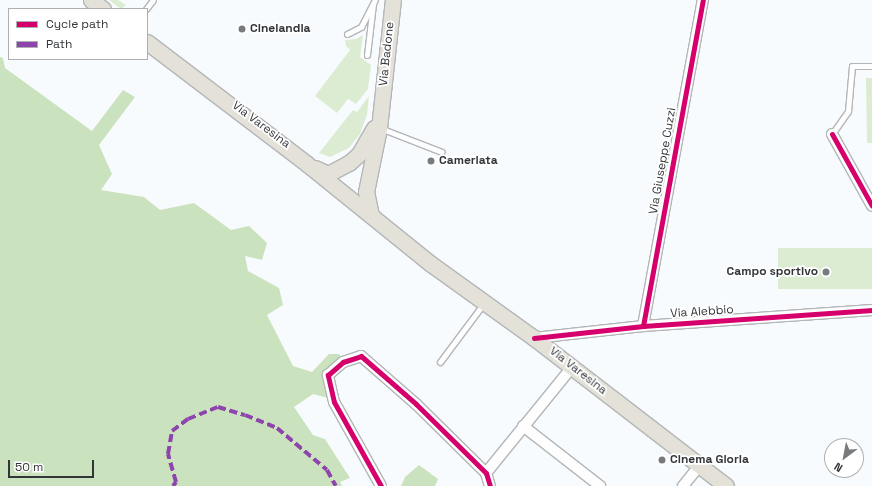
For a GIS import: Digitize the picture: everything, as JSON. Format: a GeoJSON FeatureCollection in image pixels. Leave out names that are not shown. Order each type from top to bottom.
{"type":"FeatureCollection","features":[{"type":"Feature","properties":{"kind":"main road"},"geometry":{"type":"LineString","coordinates":[[91,0],[102,8]]}},
{"type":"Feature","properties":{"kind":"main road","name":"Via Badone"},"geometry":{"type":"LineString","coordinates":[[371,215],[366,192],[379,128],[393,0]]}},
{"type":"Feature","properties":{"kind":"main road","name":"Via Varesina"},"geometry":{"type":"LineString","coordinates":[[148,43],[307,164],[432,264],[534,338],[726,486]]}},
{"type":"Feature","properties":{"kind":"main road","name":"Via Badone"},"geometry":{"type":"LineString","coordinates":[[328,174],[349,163],[359,154],[366,144],[381,109]]}},
{"type":"Feature","properties":{"kind":"main road"},"geometry":{"type":"LineString","coordinates":[[307,164],[328,174]]}},
{"type":"Feature","properties":{"kind":"street","name":"Via Giuseppe Cuzzi"},"geometry":{"type":"LineString","coordinates":[[643,326],[703,0]]}},
{"type":"Feature","properties":{"kind":"street"},"geometry":{"type":"LineString","coordinates":[[832,134],[872,206]]}},
{"type":"Feature","properties":{"kind":"street","name":"Via Alebbio"},"geometry":{"type":"LineString","coordinates":[[534,338],[643,326],[872,310]]}},
{"type":"Feature","properties":{"kind":"street"},"geometry":{"type":"LineString","coordinates":[[380,486],[334,402],[328,375],[343,362],[361,356],[416,404],[486,473],[490,486]]}},
{"type":"Feature","properties":{"kind":"street"},"geometry":{"type":"LineString","coordinates":[[486,473],[572,367]]}},
{"type":"Feature","properties":{"kind":"street"},"geometry":{"type":"LineString","coordinates":[[523,426],[600,486]]}},
{"type":"Feature","properties":{"kind":"street"},"geometry":{"type":"LineString","coordinates":[[682,486],[699,466]]}},
{"type":"Feature","properties":{"kind":"lane"},"geometry":{"type":"LineString","coordinates":[[97,0],[107,8]]}},
{"type":"Feature","properties":{"kind":"lane"},"geometry":{"type":"LineString","coordinates":[[147,8],[153,0]]}},
{"type":"Feature","properties":{"kind":"lane"},"geometry":{"type":"LineString","coordinates":[[347,34],[362,27],[374,2]]}},
{"type":"Feature","properties":{"kind":"lane"},"geometry":{"type":"LineString","coordinates":[[367,55],[374,2]]}},
{"type":"Feature","properties":{"kind":"lane","name":"Via Varesina"},"geometry":{"type":"LineString","coordinates":[[148,39],[358,197],[371,215]]}},
{"type":"Feature","properties":{"kind":"lane"},"geometry":{"type":"LineString","coordinates":[[832,134],[848,111],[852,66],[872,66]]}},
{"type":"Feature","properties":{"kind":"lane"},"geometry":{"type":"LineString","coordinates":[[379,128],[442,152]]}},
{"type":"Feature","properties":{"kind":"lane"},"geometry":{"type":"LineString","coordinates":[[440,362],[485,302]]}},
{"type":"Feature","properties":{"kind":"green space"},"geometry":{"type":"Polygon","coordinates":[[[109,0],[118,0],[126,5],[120,8],[109,0]]]}},
{"type":"Feature","properties":{"kind":"green space"},"geometry":{"type":"Polygon","coordinates":[[[363,35],[360,57],[371,65],[368,89],[356,104],[348,99],[337,113],[315,96],[350,50],[346,46],[345,40],[356,39],[363,35]]]}},
{"type":"Feature","properties":{"kind":"green space"},"geometry":{"type":"Polygon","coordinates":[[[0,57],[3,58],[5,68],[92,131],[123,90],[135,97],[99,145],[112,174],[101,190],[144,197],[160,210],[194,203],[231,230],[249,226],[267,243],[262,260],[245,256],[248,271],[279,288],[283,305],[267,315],[293,366],[312,372],[329,354],[339,354],[344,360],[331,377],[328,398],[313,394],[294,407],[313,435],[325,439],[350,478],[340,482],[342,486],[0,486],[0,57]]]}},
{"type":"Feature","properties":{"kind":"green space"},"geometry":{"type":"Polygon","coordinates":[[[866,78],[872,78],[872,143],[867,143],[866,78]]]}},
{"type":"Feature","properties":{"kind":"green space"},"geometry":{"type":"Polygon","coordinates":[[[369,96],[367,115],[360,134],[349,148],[330,157],[319,153],[353,110],[357,112],[369,96]]]}},
{"type":"Feature","properties":{"kind":"green space","name":"Campo sportivo"},"geometry":{"type":"Polygon","coordinates":[[[778,248],[872,248],[872,289],[778,289],[778,248]]]}},
{"type":"Feature","properties":{"kind":"green space"},"geometry":{"type":"Polygon","coordinates":[[[419,465],[438,479],[435,486],[401,486],[405,477],[419,465]]]}},
{"type":"Feature","properties":{"kind":"marked path"},"geometry":{"type":"LineString","coordinates":[[173,486],[176,482],[168,454],[172,431],[188,419],[218,407],[245,415],[277,428],[327,470],[336,486]]}},
{"type":"Feature","properties":{"kind":"cycle path"},"geometry":{"type":"LineString","coordinates":[[643,326],[703,0]]}},
{"type":"Feature","properties":{"kind":"cycle path"},"geometry":{"type":"LineString","coordinates":[[832,134],[872,206]]}},
{"type":"Feature","properties":{"kind":"cycle path"},"geometry":{"type":"LineString","coordinates":[[534,338],[643,326],[872,310]]}},
{"type":"Feature","properties":{"kind":"cycle path"},"geometry":{"type":"LineString","coordinates":[[381,486],[334,402],[328,375],[343,362],[361,356],[416,404],[486,473],[490,486]]}},
{"type":"Feature","properties":{"kind":"place","name":"Cinelandia"},"geometry":{"type":"Point","coordinates":[242,29]}},
{"type":"Feature","properties":{"kind":"place","name":"Camerlata"},"geometry":{"type":"Point","coordinates":[431,161]}},
{"type":"Feature","properties":{"kind":"place","name":"Campo sportivo"},"geometry":{"type":"Point","coordinates":[826,272]}},
{"type":"Feature","properties":{"kind":"place","name":"Cinema Gloria"},"geometry":{"type":"Point","coordinates":[662,460]}}]}
